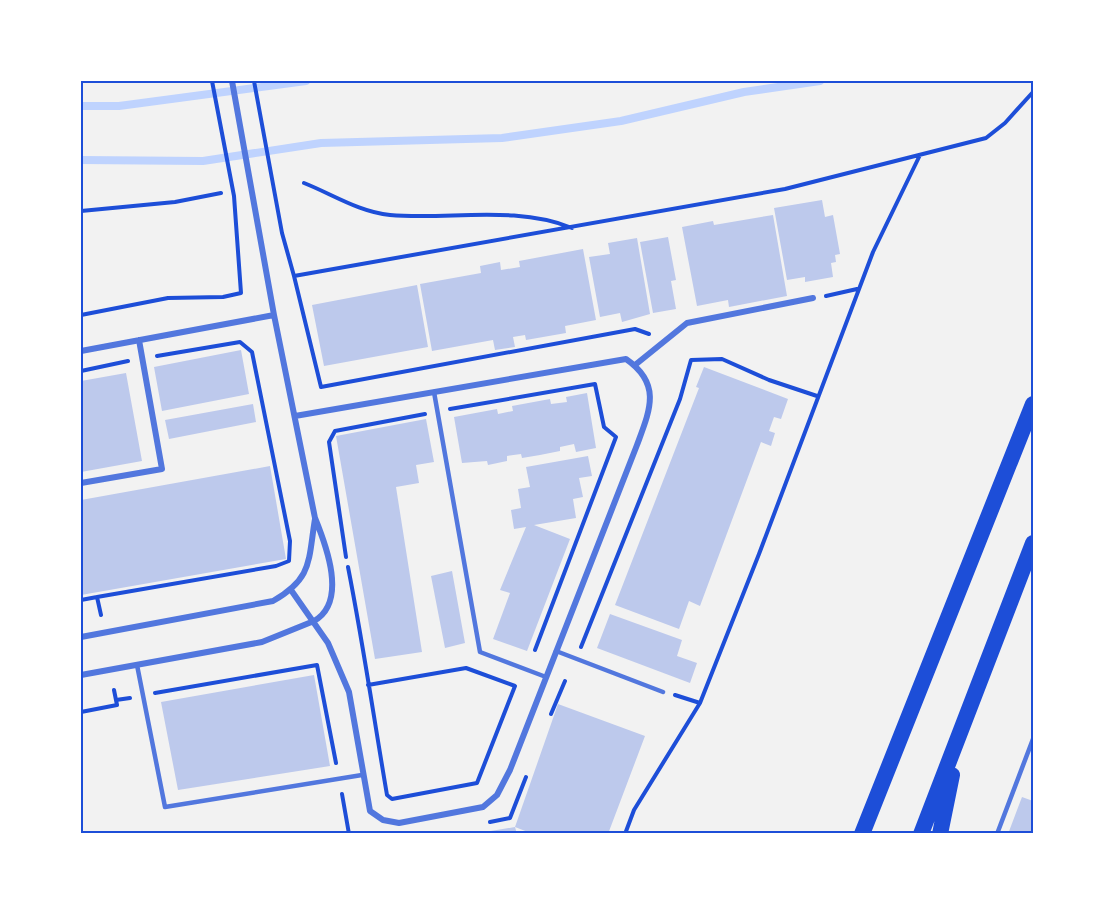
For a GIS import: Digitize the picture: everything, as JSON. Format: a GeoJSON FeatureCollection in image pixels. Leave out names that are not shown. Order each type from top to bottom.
{"type":"FeatureCollection","features":[{"type":"Feature","properties":{"kind":"highway"},"geometry":{"type":"LineString","coordinates":[[862,834],[1033,404]]}},
{"type":"Feature","properties":{"kind":"highway"},"geometry":{"type":"LineString","coordinates":[[921,834],[963,721],[1032,550]]}},
{"type":"Feature","properties":{"kind":"highway"},"geometry":{"type":"LineString","coordinates":[[940,834],[963,721]]}},
{"type":"Feature","properties":{"kind":"street"},"geometry":{"type":"LineString","coordinates":[[81,675],[262,642],[320,618],[329,604],[331,590],[326,546],[315,518],[274,315],[232,81]]}},
{"type":"Feature","properties":{"kind":"street"},"geometry":{"type":"LineString","coordinates":[[635,365],[687,323],[813,298]]}},
{"type":"Feature","properties":{"kind":"street"},"geometry":{"type":"LineString","coordinates":[[81,351],[274,315]]}},
{"type":"Feature","properties":{"kind":"street"},"geometry":{"type":"LineString","coordinates":[[81,483],[162,469],[138,340]]}},
{"type":"Feature","properties":{"kind":"street"},"geometry":{"type":"LineString","coordinates":[[291,590],[328,643],[349,692],[370,811],[383,820],[399,823],[483,807],[497,795],[510,770],[649,411],[651,396],[647,382],[635,365],[626,359],[296,416]]}},
{"type":"Feature","properties":{"kind":"street"},"geometry":{"type":"LineString","coordinates":[[81,637],[273,601],[291,590],[307,568],[315,518]]}},
{"type":"Feature","properties":{"kind":"lane"},"geometry":{"type":"LineString","coordinates":[[434,392],[480,652],[546,677]]}},
{"type":"Feature","properties":{"kind":"lane"},"geometry":{"type":"LineString","coordinates":[[556,651],[663,692]]}},
{"type":"Feature","properties":{"kind":"lane"},"geometry":{"type":"LineString","coordinates":[[137,665],[165,807],[362,775]]}},
{"type":"Feature","properties":{"kind":"lane"},"geometry":{"type":"LineString","coordinates":[[997,834],[1033,739]]}},
{"type":"Feature","properties":{"kind":"path"},"geometry":{"type":"LineString","coordinates":[[81,315],[168,298],[223,297],[241,293],[234,196],[212,81]]}},
{"type":"Feature","properties":{"kind":"path"},"geometry":{"type":"LineString","coordinates":[[254,81],[282,233],[321,387],[635,329],[650,334]]}},
{"type":"Feature","properties":{"kind":"path"},"geometry":{"type":"LineString","coordinates":[[294,276],[785,189],[986,138],[1005,123],[1033,92]]}},
{"type":"Feature","properties":{"kind":"path"},"geometry":{"type":"LineString","coordinates":[[625,834],[634,810],[700,703],[759,554],[858,289],[873,252],[921,154]]}},
{"type":"Feature","properties":{"kind":"path"},"geometry":{"type":"LineString","coordinates":[[304,183],[356,207],[389,215],[514,217],[558,222],[573,228]]}},
{"type":"Feature","properties":{"kind":"path"},"geometry":{"type":"LineString","coordinates":[[81,211],[175,202],[221,193]]}},
{"type":"Feature","properties":{"kind":"path"},"geometry":{"type":"LineString","coordinates":[[813,298],[858,289]]}},
{"type":"Feature","properties":{"kind":"path"},"geometry":{"type":"LineString","coordinates":[[81,371],[240,342],[252,352],[290,541],[289,561],[276,566],[81,600]]}},
{"type":"Feature","properties":{"kind":"path"},"geometry":{"type":"LineString","coordinates":[[580,650],[680,399],[691,360],[723,359],[769,380],[817,396]]}},
{"type":"Feature","properties":{"kind":"path"},"geometry":{"type":"LineString","coordinates":[[535,650],[616,437],[604,427],[595,384]]}},
{"type":"Feature","properties":{"kind":"path"},"geometry":{"type":"LineString","coordinates":[[338,513],[366,661],[368,685],[387,795],[392,799],[477,783],[515,686],[466,668],[368,685]]}},
{"type":"Feature","properties":{"kind":"path"},"geometry":{"type":"LineString","coordinates":[[97,597],[101,615]]}},
{"type":"Feature","properties":{"kind":"path"},"geometry":{"type":"LineString","coordinates":[[116,700],[317,665],[336,764]]}},
{"type":"Feature","properties":{"kind":"path"},"geometry":{"type":"LineString","coordinates":[[81,712],[117,705],[114,690]]}},
{"type":"Feature","properties":{"kind":"path"},"geometry":{"type":"LineString","coordinates":[[663,692],[700,703]]}},
{"type":"Feature","properties":{"kind":"path"},"geometry":{"type":"LineString","coordinates":[[342,794],[349,834]]}},
{"type":"Feature","properties":{"kind":"building"},"geometry":{"type":"Polygon","coordinates":[[[822,200],[825,217],[833,215],[840,254],[835,255],[836,262],[831,263],[833,277],[805,282],[805,277],[787,280],[774,208],[822,200]]]}},
{"type":"Feature","properties":{"kind":"building"},"geometry":{"type":"Polygon","coordinates":[[[773,215],[787,296],[729,307],[728,300],[697,306],[682,227],[713,221],[714,225],[773,215]]]}},
{"type":"Feature","properties":{"kind":"building"},"geometry":{"type":"Polygon","coordinates":[[[668,237],[676,280],[671,281],[676,309],[653,313],[640,242],[668,237]]]}},
{"type":"Feature","properties":{"kind":"building"},"geometry":{"type":"Polygon","coordinates":[[[637,238],[650,314],[622,322],[620,313],[600,317],[589,257],[610,254],[608,243],[637,238]]]}},
{"type":"Feature","properties":{"kind":"building"},"geometry":{"type":"Polygon","coordinates":[[[583,249],[596,320],[565,326],[566,333],[526,340],[525,335],[513,337],[515,347],[495,350],[493,340],[432,351],[420,284],[481,273],[480,266],[500,262],[501,270],[520,267],[519,261],[583,249]]]}},
{"type":"Feature","properties":{"kind":"building"},"geometry":{"type":"Polygon","coordinates":[[[417,285],[428,347],[324,366],[312,305],[417,285]]]}},
{"type":"Feature","properties":{"kind":"building"},"geometry":{"type":"Polygon","coordinates":[[[241,350],[249,394],[162,411],[154,367],[241,350]]]}},
{"type":"Feature","properties":{"kind":"building"},"geometry":{"type":"Polygon","coordinates":[[[704,367],[788,399],[781,419],[774,417],[769,431],[775,433],[771,446],[761,442],[700,606],[689,601],[679,629],[615,605],[699,388],[696,387],[704,367]]]}},
{"type":"Feature","properties":{"kind":"building"},"geometry":{"type":"Polygon","coordinates":[[[126,373],[142,461],[81,472],[81,381],[126,373]]]}},
{"type":"Feature","properties":{"kind":"building"},"geometry":{"type":"Polygon","coordinates":[[[587,393],[596,448],[576,452],[574,444],[560,447],[560,451],[540,455],[522,458],[521,454],[507,456],[507,461],[488,465],[487,461],[462,463],[454,417],[497,409],[498,414],[513,411],[512,406],[550,399],[551,404],[567,402],[566,397],[587,393]]]}},
{"type":"Feature","properties":{"kind":"building"},"geometry":{"type":"Polygon","coordinates":[[[253,404],[256,422],[169,439],[165,420],[253,404]]]}},
{"type":"Feature","properties":{"kind":"building"},"geometry":{"type":"Polygon","coordinates":[[[426,419],[434,462],[416,465],[419,483],[396,487],[422,652],[375,659],[336,436],[426,419]]]}},
{"type":"Feature","properties":{"kind":"building"},"geometry":{"type":"Polygon","coordinates":[[[588,456],[592,476],[579,478],[583,497],[573,499],[576,518],[534,525],[570,539],[527,651],[493,639],[510,593],[500,590],[526,527],[514,529],[511,510],[521,508],[518,489],[530,487],[526,467],[588,456]]]}},
{"type":"Feature","properties":{"kind":"building"},"geometry":{"type":"Polygon","coordinates":[[[270,466],[286,559],[81,595],[81,500],[270,466]]]}},
{"type":"Feature","properties":{"kind":"building"},"geometry":{"type":"Polygon","coordinates":[[[452,571],[465,643],[445,648],[431,576],[452,571]]]}},
{"type":"Feature","properties":{"kind":"building"},"geometry":{"type":"Polygon","coordinates":[[[610,614],[682,640],[677,656],[697,663],[690,683],[597,648],[610,614]]]}},
{"type":"Feature","properties":{"kind":"building"},"geometry":{"type":"Polygon","coordinates":[[[314,675],[330,766],[178,790],[161,702],[314,675]]]}},
{"type":"Feature","properties":{"kind":"building"},"geometry":{"type":"Polygon","coordinates":[[[558,704],[645,736],[608,834],[533,834],[515,827],[558,704]]]}},
{"type":"Feature","properties":{"kind":"building"},"geometry":{"type":"Polygon","coordinates":[[[1022,797],[1033,801],[1033,834],[1008,834],[1022,797]]]}},
{"type":"Feature","properties":{"kind":"building"},"geometry":{"type":"Polygon","coordinates":[[[515,827],[517,834],[479,834],[479,833],[515,827]]]}},
{"type":"Feature","properties":{"kind":"waterway"},"geometry":{"type":"LineString","coordinates":[[81,106],[119,106],[306,81]]}},
{"type":"Feature","properties":{"kind":"waterway"},"geometry":{"type":"LineString","coordinates":[[81,160],[203,161],[321,143],[502,138],[621,121],[744,92],[820,81]]}}]}
